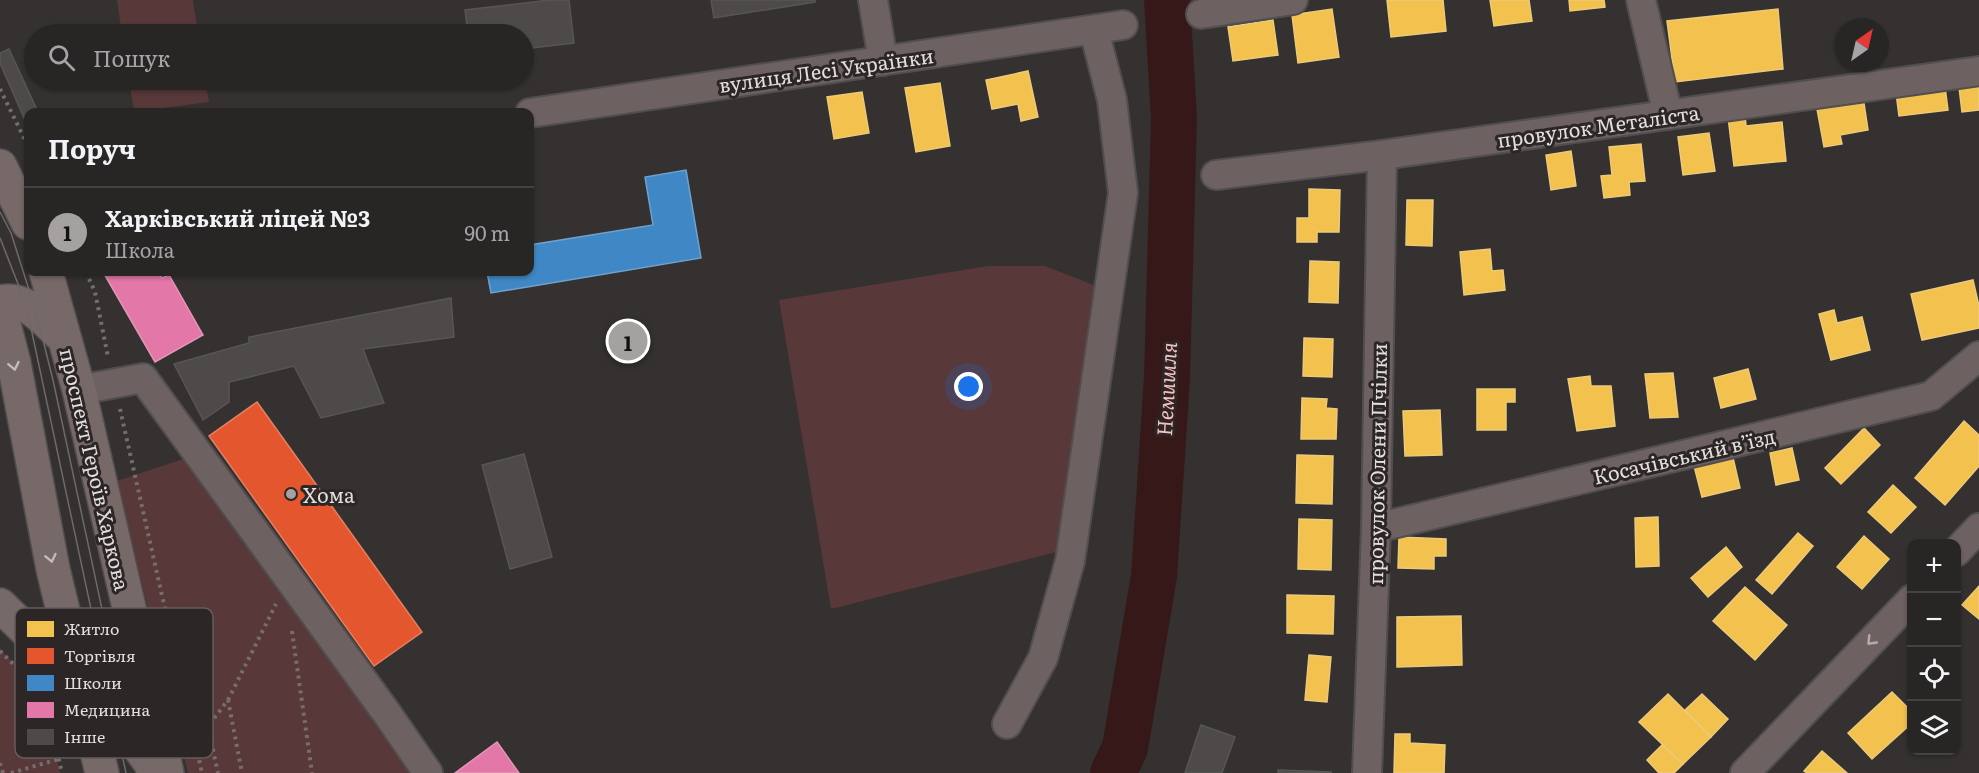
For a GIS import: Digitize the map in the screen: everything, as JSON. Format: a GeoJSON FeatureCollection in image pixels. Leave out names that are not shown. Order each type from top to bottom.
{"type":"FeatureCollection","features":[{"type":"Feature","properties":{"kind":"main road"},"geometry":{"type":"LineString","coordinates":[[0,166],[18,206]]}},
{"type":"Feature","properties":{"kind":"main road","name":"проспект Героїв Харкова"},"geometry":{"type":"LineString","coordinates":[[47,276],[79,390],[129,608]]}},
{"type":"Feature","properties":{"kind":"main road"},"geometry":{"type":"LineString","coordinates":[[0,302],[12,299],[26,305],[64,338]]}},
{"type":"Feature","properties":{"kind":"main road"},"geometry":{"type":"LineString","coordinates":[[0,309],[14,363],[53,569],[63,608]]}},
{"type":"Feature","properties":{"kind":"main road"},"geometry":{"type":"LineString","coordinates":[[0,605],[15,620]]}},
{"type":"Feature","properties":{"kind":"main road"},"geometry":{"type":"LineString","coordinates":[[99,758],[102,773]]}},
{"type":"Feature","properties":{"kind":"main road"},"geometry":{"type":"LineString","coordinates":[[147,758],[158,773]]}},
{"type":"Feature","properties":{"kind":"main road","name":"проспект Героїв Харкова"},"geometry":{"type":"LineString","coordinates":[[164,758],[167,773]]}},
{"type":"Feature","properties":{"kind":"street"},"geometry":{"type":"LineString","coordinates":[[873,0],[882,61]]}},
{"type":"Feature","properties":{"kind":"street"},"geometry":{"type":"LineString","coordinates":[[1201,14],[1244,4],[1293,0]]}},
{"type":"Feature","properties":{"kind":"street"},"geometry":{"type":"LineString","coordinates":[[1641,0],[1668,115]]}},
{"type":"Feature","properties":{"kind":"street","name":"вулиця Лесі Українки"},"geometry":{"type":"LineString","coordinates":[[534,112],[1123,25]]}},
{"type":"Feature","properties":{"kind":"street"},"geometry":{"type":"LineString","coordinates":[[1007,724],[1043,657],[1070,561],[1123,193],[1112,100],[1094,30]]}},
{"type":"Feature","properties":{"kind":"street","name":"провулок Металіста"},"geometry":{"type":"LineString","coordinates":[[1216,175],[1382,155],[1979,71]]}},
{"type":"Feature","properties":{"kind":"street","name":"провулок Олени Пчілки"},"geometry":{"type":"LineString","coordinates":[[1367,773],[1376,528],[1382,155]]}},
{"type":"Feature","properties":{"kind":"street","name":"Косачівський в’їзд"},"geometry":{"type":"LineString","coordinates":[[1376,528],[1931,396],[1979,356]]}},
{"type":"Feature","properties":{"kind":"street"},"geometry":{"type":"LineString","coordinates":[[79,390],[144,378],[428,773]]}},
{"type":"Feature","properties":{"kind":"street"},"geometry":{"type":"LineString","coordinates":[[1961,547],[1979,528]]}},
{"type":"Feature","properties":{"kind":"street"},"geometry":{"type":"LineString","coordinates":[[1745,773],[1907,603]]}},
{"type":"Feature","properties":{"kind":"path"},"geometry":{"type":"LineString","coordinates":[[0,89],[24,138]]}},
{"type":"Feature","properties":{"kind":"path"},"geometry":{"type":"LineString","coordinates":[[88,276],[95,292],[165,608]]}},
{"type":"Feature","properties":{"kind":"path"},"geometry":{"type":"LineString","coordinates":[[213,720],[228,700],[280,596]]}},
{"type":"Feature","properties":{"kind":"path"},"geometry":{"type":"LineString","coordinates":[[290,621],[312,773]]}},
{"type":"Feature","properties":{"kind":"path"},"geometry":{"type":"LineString","coordinates":[[0,651],[15,666]]}},
{"type":"Feature","properties":{"kind":"path"},"geometry":{"type":"LineString","coordinates":[[228,700],[242,773]]}},
{"type":"Feature","properties":{"kind":"path"},"geometry":{"type":"LineString","coordinates":[[213,750],[218,773]]}},
{"type":"Feature","properties":{"kind":"path"},"geometry":{"type":"LineString","coordinates":[[199,758],[202,773]]}},
{"type":"Feature","properties":{"kind":"path"},"geometry":{"type":"LineString","coordinates":[[11,773],[59,759],[62,773]]}},
{"type":"Feature","properties":{"kind":"path"},"geometry":{"type":"LineString","coordinates":[[0,763],[3,773]]}},
{"type":"Feature","properties":{"kind":"shaded area"},"geometry":{"type":"Polygon","coordinates":[[[117,0],[193,0],[197,24],[121,24],[117,0]]]}},
{"type":"Feature","properties":{"kind":"shaded area"},"geometry":{"type":"Polygon","coordinates":[[[131,90],[207,90],[209,102],[164,108],[133,108],[131,90]]]}},
{"type":"Feature","properties":{"kind":"shaded area"},"geometry":{"type":"Polygon","coordinates":[[[988,266],[1045,266],[1109,291],[1072,548],[831,609],[779,300],[988,266]]]}},
{"type":"Feature","properties":{"kind":"shaded area"},"geometry":{"type":"Polygon","coordinates":[[[195,455],[281,587],[409,773],[188,773],[184,758],[213,758],[213,608],[148,608],[117,481],[195,455]]]}},
{"type":"Feature","properties":{"kind":"shaded area"},"geometry":{"type":"Polygon","coordinates":[[[0,649],[15,664],[15,758],[57,758],[60,773],[0,773],[0,649]]]}},
{"type":"Feature","properties":{"kind":"building: Житло"},"geometry":{"type":"Polygon","coordinates":[[[1387,0],[1443,0],[1446,31],[1391,37],[1387,0]]]}},
{"type":"Feature","properties":{"kind":"building: Житло"},"geometry":{"type":"Polygon","coordinates":[[[1490,0],[1529,0],[1532,21],[1494,26],[1490,0]]]}},
{"type":"Feature","properties":{"kind":"building: Житло"},"geometry":{"type":"Polygon","coordinates":[[[1569,0],[1604,0],[1605,7],[1570,11],[1569,0]]]}},
{"type":"Feature","properties":{"kind":"building: Житло"},"geometry":{"type":"Polygon","coordinates":[[[1332,9],[1339,57],[1298,63],[1292,15],[1332,9]]]}},
{"type":"Feature","properties":{"kind":"building: Житло"},"geometry":{"type":"Polygon","coordinates":[[[1778,9],[1783,69],[1675,82],[1667,21],[1778,9]]]}},
{"type":"Feature","properties":{"kind":"building: Житло"},"geometry":{"type":"Polygon","coordinates":[[[1273,20],[1278,55],[1233,61],[1228,27],[1273,20]]]}},
{"type":"Feature","properties":{"kind":"building: Житло"},"geometry":{"type":"Polygon","coordinates":[[[1028,71],[1038,117],[1021,121],[1018,104],[992,109],[986,80],[1028,71]]]}},
{"type":"Feature","properties":{"kind":"building: Житло"},"geometry":{"type":"Polygon","coordinates":[[[1979,77],[1979,110],[1962,112],[1958,79],[1979,77]]]}},
{"type":"Feature","properties":{"kind":"building: Житло"},"geometry":{"type":"Polygon","coordinates":[[[1944,79],[1948,110],[1899,116],[1895,85],[1944,79]]]}},
{"type":"Feature","properties":{"kind":"building: Житло"},"geometry":{"type":"Polygon","coordinates":[[[940,83],[950,146],[916,152],[905,88],[940,83]]]}},
{"type":"Feature","properties":{"kind":"building: Житло"},"geometry":{"type":"Polygon","coordinates":[[[1862,90],[1868,130],[1840,135],[1842,144],[1824,147],[1815,98],[1862,90]]]}},
{"type":"Feature","properties":{"kind":"building: Житло"},"geometry":{"type":"Polygon","coordinates":[[[862,92],[869,133],[834,139],[827,97],[862,92]]]}},
{"type":"Feature","properties":{"kind":"building: Житло"},"geometry":{"type":"Polygon","coordinates":[[[1745,115],[1746,126],[1782,122],[1786,161],[1734,166],[1728,117],[1745,115]]]}},
{"type":"Feature","properties":{"kind":"building: Житло"},"geometry":{"type":"Polygon","coordinates":[[[1709,133],[1715,171],[1683,175],[1678,137],[1709,133]]]}},
{"type":"Feature","properties":{"kind":"building: Житло"},"geometry":{"type":"Polygon","coordinates":[[[1641,144],[1645,181],[1629,182],[1630,195],[1604,198],[1601,176],[1612,175],[1609,147],[1641,144]]]}},
{"type":"Feature","properties":{"kind":"building: Житло"},"geometry":{"type":"Polygon","coordinates":[[[1571,151],[1576,186],[1551,190],[1546,155],[1571,151]]]}},
{"type":"Feature","properties":{"kind":"building: Житло"},"geometry":{"type":"Polygon","coordinates":[[[1309,189],[1340,190],[1339,232],[1317,232],[1317,242],[1297,242],[1297,218],[1309,218],[1309,189]]]}},
{"type":"Feature","properties":{"kind":"building: Житло"},"geometry":{"type":"Polygon","coordinates":[[[1407,200],[1433,200],[1432,246],[1406,245],[1407,200]]]}},
{"type":"Feature","properties":{"kind":"building: Житло"},"geometry":{"type":"Polygon","coordinates":[[[1490,249],[1492,271],[1503,270],[1505,290],[1464,295],[1460,252],[1490,249]]]}},
{"type":"Feature","properties":{"kind":"building: Житло"},"geometry":{"type":"Polygon","coordinates":[[[1310,261],[1339,262],[1338,303],[1309,302],[1310,261]]]}},
{"type":"Feature","properties":{"kind":"building: Житло"},"geometry":{"type":"Polygon","coordinates":[[[1973,280],[1979,306],[1979,328],[1922,340],[1911,294],[1973,280]]]}},
{"type":"Feature","properties":{"kind":"building: Житло"},"geometry":{"type":"Polygon","coordinates":[[[1834,310],[1837,323],[1862,317],[1870,350],[1831,360],[1819,314],[1834,310]]]}},
{"type":"Feature","properties":{"kind":"building: Житло"},"geometry":{"type":"Polygon","coordinates":[[[1304,338],[1333,339],[1332,377],[1303,376],[1304,338]]]}},
{"type":"Feature","properties":{"kind":"building: Житло"},"geometry":{"type":"Polygon","coordinates":[[[1748,369],[1756,399],[1721,408],[1714,378],[1748,369]]]}},
{"type":"Feature","properties":{"kind":"building: Житло"},"geometry":{"type":"Polygon","coordinates":[[[1673,373],[1678,417],[1650,418],[1645,374],[1673,373]]]}},
{"type":"Feature","properties":{"kind":"building: Житло"},"geometry":{"type":"Polygon","coordinates":[[[1590,376],[1591,386],[1611,386],[1615,426],[1577,431],[1568,379],[1590,376]]]}},
{"type":"Feature","properties":{"kind":"building: Житло"},"geometry":{"type":"Polygon","coordinates":[[[1477,389],[1515,389],[1515,402],[1506,402],[1506,430],[1477,430],[1477,389]]]}},
{"type":"Feature","properties":{"kind":"building: Житло"},"geometry":{"type":"Polygon","coordinates":[[[1302,398],[1327,399],[1326,408],[1337,409],[1336,439],[1301,439],[1302,398]]]}},
{"type":"Feature","properties":{"kind":"building: Житло"},"geometry":{"type":"Polygon","coordinates":[[[1440,410],[1442,455],[1405,456],[1403,411],[1440,410]]]}},
{"type":"Feature","properties":{"kind":"building: Житло"},"geometry":{"type":"Polygon","coordinates":[[[1964,421],[1979,435],[1979,466],[1945,505],[1915,478],[1964,421]]]}},
{"type":"Feature","properties":{"kind":"building: Житло"},"geometry":{"type":"Polygon","coordinates":[[[1864,428],[1880,445],[1841,484],[1825,468],[1864,428]]]}},
{"type":"Feature","properties":{"kind":"building: Житло"},"geometry":{"type":"Polygon","coordinates":[[[1792,448],[1799,480],[1776,485],[1770,453],[1792,448]]]}},
{"type":"Feature","properties":{"kind":"building: Житло"},"geometry":{"type":"Polygon","coordinates":[[[1731,449],[1740,488],[1702,497],[1692,458],[1731,449]]]}},
{"type":"Feature","properties":{"kind":"building: Житло"},"geometry":{"type":"Polygon","coordinates":[[[1297,455],[1333,456],[1332,504],[1296,503],[1297,455]]]}},
{"type":"Feature","properties":{"kind":"building: Житло"},"geometry":{"type":"Polygon","coordinates":[[[1893,485],[1916,507],[1891,533],[1868,512],[1893,485]]]}},
{"type":"Feature","properties":{"kind":"building: Житло"},"geometry":{"type":"Polygon","coordinates":[[[1658,517],[1659,566],[1636,567],[1635,518],[1658,517]]]}},
{"type":"Feature","properties":{"kind":"building: Житло"},"geometry":{"type":"Polygon","coordinates":[[[1299,519],[1332,520],[1331,570],[1298,569],[1299,519]]]}},
{"type":"Feature","properties":{"kind":"building: Житло"},"geometry":{"type":"Polygon","coordinates":[[[1798,533],[1813,546],[1772,594],[1756,580],[1798,533]]]}},
{"type":"Feature","properties":{"kind":"building: Житло"},"geometry":{"type":"Polygon","coordinates":[[[1864,536],[1889,559],[1862,589],[1837,567],[1864,536]]]}},
{"type":"Feature","properties":{"kind":"building: Житло"},"geometry":{"type":"Polygon","coordinates":[[[1399,537],[1446,539],[1446,556],[1434,556],[1434,569],[1398,568],[1399,537]]]}},
{"type":"Feature","properties":{"kind":"building: Житло"},"geometry":{"type":"Polygon","coordinates":[[[1726,547],[1742,567],[1708,597],[1691,578],[1726,547]]]}},
{"type":"Feature","properties":{"kind":"building: Житло"},"geometry":{"type":"Polygon","coordinates":[[[1979,586],[1979,619],[1962,605],[1979,586]]]}},
{"type":"Feature","properties":{"kind":"building: Житло"},"geometry":{"type":"Polygon","coordinates":[[[1745,587],[1787,625],[1755,660],[1713,621],[1745,587]]]}},
{"type":"Feature","properties":{"kind":"building: Житло"},"geometry":{"type":"Polygon","coordinates":[[[1287,595],[1334,596],[1333,634],[1287,633],[1287,595]]]}},
{"type":"Feature","properties":{"kind":"building: Житло"},"geometry":{"type":"Polygon","coordinates":[[[1461,616],[1462,665],[1397,667],[1397,617],[1461,616]]]}},
{"type":"Feature","properties":{"kind":"building: Житло"},"geometry":{"type":"Polygon","coordinates":[[[1309,655],[1331,657],[1327,702],[1305,700],[1309,655]]]}},
{"type":"Feature","properties":{"kind":"building: Житло"},"geometry":{"type":"Polygon","coordinates":[[[1892,692],[1907,707],[1907,728],[1872,759],[1848,733],[1892,692]]]}},
{"type":"Feature","properties":{"kind":"building: Житло"},"geometry":{"type":"Polygon","coordinates":[[[1668,694],[1711,737],[1683,764],[1639,722],[1668,694]]]}},
{"type":"Feature","properties":{"kind":"building: Житло"},"geometry":{"type":"Polygon","coordinates":[[[1702,694],[1728,719],[1711,737],[1685,710],[1702,694]]]}},
{"type":"Feature","properties":{"kind":"building: Житло"},"geometry":{"type":"Polygon","coordinates":[[[1395,734],[1410,734],[1410,743],[1445,745],[1444,773],[1394,773],[1395,734]]]}},
{"type":"Feature","properties":{"kind":"building: Житло"},"geometry":{"type":"Polygon","coordinates":[[[1662,745],[1683,764],[1674,773],[1659,773],[1647,760],[1662,745]]]}},
{"type":"Feature","properties":{"kind":"building: Житло"},"geometry":{"type":"Polygon","coordinates":[[[1822,751],[1847,773],[1807,773],[1804,771],[1822,751]]]}},
{"type":"Feature","properties":{"kind":"building: Торгівля"},"geometry":{"type":"Polygon","coordinates":[[[257,402],[422,632],[374,666],[209,436],[257,402]]]}},
{"type":"Feature","properties":{"kind":"building: Школи"},"geometry":{"type":"Polygon","coordinates":[[[686,170],[701,258],[491,293],[488,276],[534,276],[534,244],[653,225],[645,177],[686,170]]]}},
{"type":"Feature","properties":{"kind":"building: Медицина"},"geometry":{"type":"Polygon","coordinates":[[[105,276],[161,276],[162,278],[170,276],[203,335],[155,362],[105,276]]]}},
{"type":"Feature","properties":{"kind":"building: Медицина"},"geometry":{"type":"Polygon","coordinates":[[[497,742],[519,773],[455,773],[497,742]]]}},
{"type":"Feature","properties":{"kind":"building: Інше"},"geometry":{"type":"Polygon","coordinates":[[[550,0],[569,0],[574,43],[534,48],[534,24],[467,24],[465,10],[550,0]]]}},
{"type":"Feature","properties":{"kind":"building: Інше"},"geometry":{"type":"Polygon","coordinates":[[[711,0],[815,0],[815,2],[714,18],[711,0]]]}},
{"type":"Feature","properties":{"kind":"building: Інше"},"geometry":{"type":"Polygon","coordinates":[[[9,49],[24,82],[24,90],[28,90],[36,108],[24,108],[24,118],[0,63],[0,53],[9,49]]]}},
{"type":"Feature","properties":{"kind":"building: Інше"},"geometry":{"type":"Polygon","coordinates":[[[451,298],[454,337],[363,349],[384,403],[321,418],[294,366],[229,382],[229,402],[203,420],[174,364],[249,343],[249,337],[451,298]]]}},
{"type":"Feature","properties":{"kind":"building: Інше"},"geometry":{"type":"Polygon","coordinates":[[[524,454],[552,557],[510,569],[482,465],[524,454]]]}},
{"type":"Feature","properties":{"kind":"building: Інше"},"geometry":{"type":"Polygon","coordinates":[[[1201,725],[1235,737],[1222,773],[1185,773],[1201,725]]]}},
{"type":"Feature","properties":{"kind":"building: Інше"},"geometry":{"type":"Polygon","coordinates":[[[1278,770],[1331,772],[1331,773],[1278,773],[1278,770]]]}},
{"type":"Feature","properties":{"kind":"waterway","name":"Немишля"},"geometry":{"type":"LineString","coordinates":[[1113,773],[1125,748],[1154,576],[1167,378],[1174,118],[1167,0]]}},
{"type":"Feature","properties":{"kind":"tram line"},"geometry":{"type":"LineString","coordinates":[[0,212],[11,233],[24,274]]}},
{"type":"Feature","properties":{"kind":"tram line"},"geometry":{"type":"LineString","coordinates":[[0,238],[22,294]]}},
{"type":"Feature","properties":{"kind":"tram line"},"geometry":{"type":"LineString","coordinates":[[25,276],[53,380],[102,608]]}},
{"type":"Feature","properties":{"kind":"tram line"},"geometry":{"type":"LineString","coordinates":[[28,314],[91,608]]}},
{"type":"Feature","properties":{"kind":"tram line"},"geometry":{"type":"LineString","coordinates":[[123,758],[126,773]]}},
{"type":"Feature","properties":{"kind":"tram line"},"geometry":{"type":"LineString","coordinates":[[134,758],[137,773]]}},
{"type":"Feature","properties":{"kind":"place","name":"Харківський ліцей №3"},"geometry":{"type":"Point","coordinates":[628,341]}},
{"type":"Feature","properties":{"kind":"place","name":"Хома"},"geometry":{"type":"Point","coordinates":[291,494]}}]}
